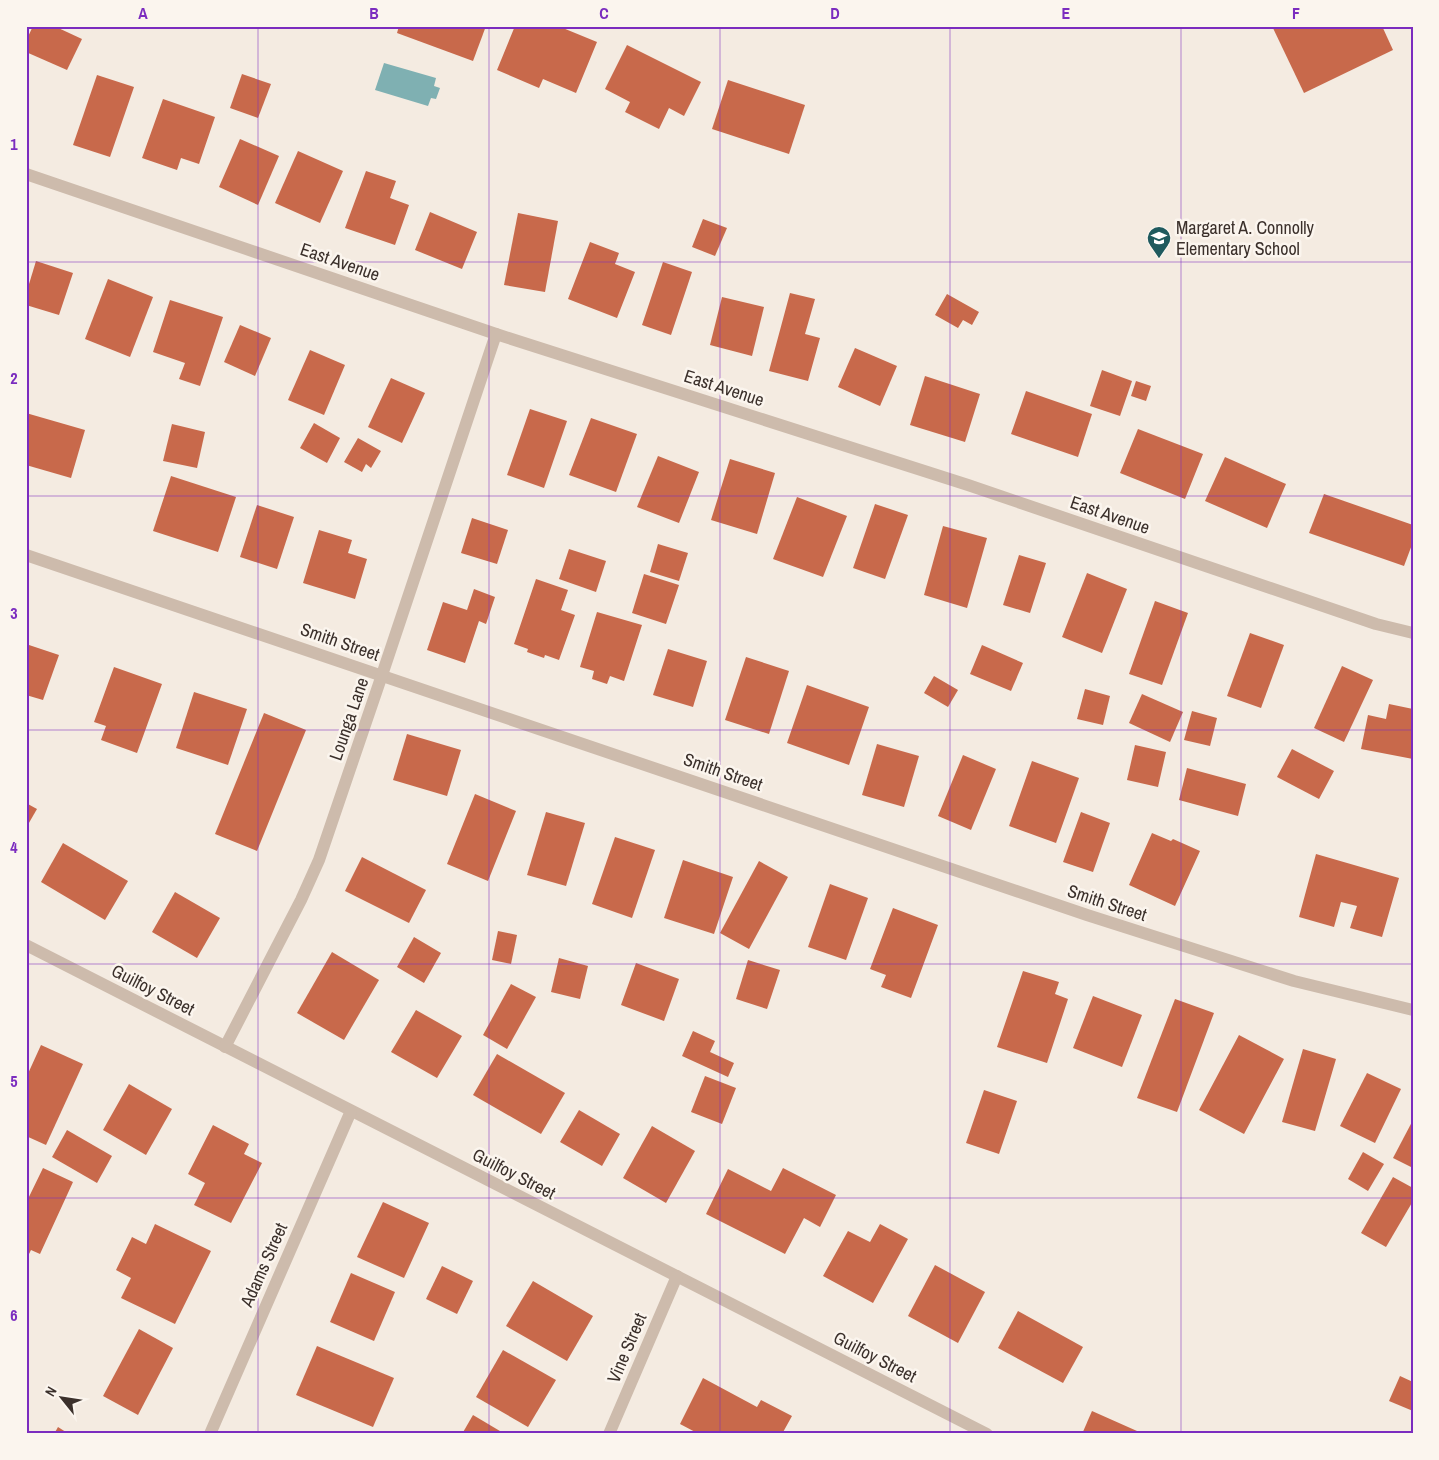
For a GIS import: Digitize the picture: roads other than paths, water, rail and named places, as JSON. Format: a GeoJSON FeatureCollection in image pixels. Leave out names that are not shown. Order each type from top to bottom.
{"type":"FeatureCollection","features":[{"type":"Feature","properties":{"kind":"street","name":"East Avenue"},"geometry":{"type":"LineString","coordinates":[[26,174],[496,334],[968,484],[1367,621],[1413,633]]}},
{"type":"Feature","properties":{"kind":"street","name":"Lounga Lane"},"geometry":{"type":"LineString","coordinates":[[225,1046],[311,880],[496,334]]}},
{"type":"Feature","properties":{"kind":"street","name":"Smith Street"},"geometry":{"type":"LineString","coordinates":[[26,555],[1087,915],[1294,981],[1413,1010]]}},
{"type":"Feature","properties":{"kind":"street","name":"Guilfoy Street"},"geometry":{"type":"LineString","coordinates":[[26,945],[987,1434]]}},
{"type":"Feature","properties":{"kind":"street","name":"Adams Street"},"geometry":{"type":"LineString","coordinates":[[210,1434],[351,1111]]}},
{"type":"Feature","properties":{"kind":"street","name":"Vine Street"},"geometry":{"type":"LineString","coordinates":[[609,1434],[677,1276]]}},
{"type":"Feature","properties":{"kind":"water"},"geometry":{"type":"Polygon","coordinates":[[[384,63],[436,78],[434,86],[440,88],[436,99],[431,98],[428,106],[375,90],[384,63]]]}},
{"type":"Feature","properties":{"kind":"place","name":"Margaret A. Connolly Elementary School"},"geometry":{"type":"Point","coordinates":[1159,259]}}]}
